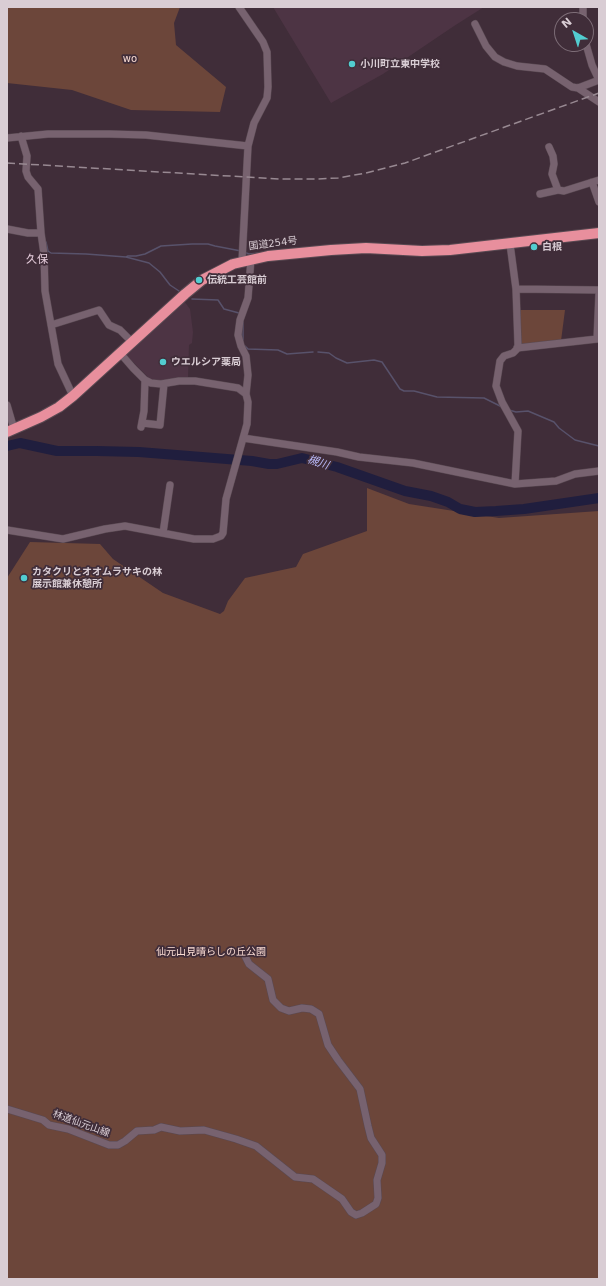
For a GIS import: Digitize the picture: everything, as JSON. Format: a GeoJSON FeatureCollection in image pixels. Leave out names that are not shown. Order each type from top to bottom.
{"type":"FeatureCollection","features":[{"type":"Feature","properties":{"kind":"highway","name":"国道254号"},"geometry":{"type":"LineString","coordinates":[[10,431],[59,407],[73,396],[179,299],[202,280],[221,270],[246,260],[268,256],[366,248],[422,251],[450,250],[599,234]]}},
{"type":"Feature","properties":{"kind":"street"},"geometry":{"type":"LineString","coordinates":[[7,530],[62,539],[104,529],[125,526],[194,539],[218,538],[223,533],[226,499],[247,424],[248,412],[246,394],[248,376],[246,356],[240,346],[238,335],[240,320],[248,298],[246,260],[248,146],[254,123],[267,98],[268,87],[267,52],[263,42],[239,7]]}},
{"type":"Feature","properties":{"kind":"street"},"geometry":{"type":"LineString","coordinates":[[475,24],[486,46],[495,57],[504,62],[517,66],[545,69],[572,87],[578,88],[599,102]]}},
{"type":"Feature","properties":{"kind":"street"},"geometry":{"type":"LineString","coordinates":[[578,88],[599,80],[597,70],[589,52]]}},
{"type":"Feature","properties":{"kind":"street"},"geometry":{"type":"LineString","coordinates":[[7,138],[74,133],[117,134],[248,146]]}},
{"type":"Feature","properties":{"kind":"street"},"geometry":{"type":"LineString","coordinates":[[21,136],[27,156],[26,171],[28,177],[38,189],[44,254],[45,291],[58,364],[73,396]]}},
{"type":"Feature","properties":{"kind":"street"},"geometry":{"type":"LineString","coordinates":[[549,147],[553,156],[554,164],[552,174],[558,190]]}},
{"type":"Feature","properties":{"kind":"street"},"geometry":{"type":"LineString","coordinates":[[540,194],[558,190],[564,191],[599,180]]}},
{"type":"Feature","properties":{"kind":"street"},"geometry":{"type":"LineString","coordinates":[[592,182],[599,202]]}},
{"type":"Feature","properties":{"kind":"street"},"geometry":{"type":"LineString","coordinates":[[7,230],[41,233]]}},
{"type":"Feature","properties":{"kind":"street"},"geometry":{"type":"LineString","coordinates":[[510,244],[516,289],[518,345],[513,353],[504,356],[500,361],[496,386],[518,431],[515,484]]}},
{"type":"Feature","properties":{"kind":"street"},"geometry":{"type":"LineString","coordinates":[[516,289],[599,290]]}},
{"type":"Feature","properties":{"kind":"street"},"geometry":{"type":"LineString","coordinates":[[517,348],[596,339],[599,293]]}},
{"type":"Feature","properties":{"kind":"street"},"geometry":{"type":"LineString","coordinates":[[51,325],[99,310],[108,325],[120,330],[132,342]]}},
{"type":"Feature","properties":{"kind":"street"},"geometry":{"type":"LineString","coordinates":[[120,353],[144,380],[151,383],[164,384],[178,381],[195,382],[238,388],[246,394]]}},
{"type":"Feature","properties":{"kind":"street"},"geometry":{"type":"LineString","coordinates":[[144,380],[144,411],[142,426],[160,425],[164,384]]}},
{"type":"Feature","properties":{"kind":"street"},"geometry":{"type":"LineString","coordinates":[[7,405],[10,431]]}},
{"type":"Feature","properties":{"kind":"street"},"geometry":{"type":"LineString","coordinates":[[242,442],[337,452],[359,457],[413,463],[515,484],[556,481],[575,474],[599,471]]}},
{"type":"Feature","properties":{"kind":"street"},"geometry":{"type":"LineString","coordinates":[[163,533],[170,485]]}},
{"type":"Feature","properties":{"kind":"street","name":"林道仙元山線"},"geometry":{"type":"LineString","coordinates":[[7,1109],[43,1120],[49,1125],[68,1129],[109,1145],[118,1145],[136,1131],[154,1130],[161,1127],[180,1131],[204,1130],[236,1139],[256,1146],[295,1177],[313,1179],[342,1199],[351,1212],[356,1215],[362,1214],[376,1204],[378,1198],[377,1180],[382,1163],[382,1155],[372,1138],[360,1089],[328,1045],[319,1014],[311,1009],[302,1008],[289,1011],[281,1008],[273,1000],[268,979],[248,964],[245,956]]}},
{"type":"Feature","properties":{"kind":"shaded area","name":"小川町立東中学校"},"geometry":{"type":"Polygon","coordinates":[[[273,7],[484,7],[383,74],[331,103],[273,7]]]}},
{"type":"Feature","properties":{"kind":"shaded area"},"geometry":{"type":"Polygon","coordinates":[[[184,301],[190,309],[193,332],[192,343],[189,345],[188,378],[159,383],[149,378],[126,355],[126,353],[184,301]]]}},
{"type":"Feature","properties":{"kind":"green space","name":"wo"},"geometry":{"type":"Polygon","coordinates":[[[7,7],[180,7],[174,23],[176,45],[226,87],[220,112],[131,110],[72,90],[7,83],[7,7]]]}},
{"type":"Feature","properties":{"kind":"green space"},"geometry":{"type":"Polygon","coordinates":[[[517,310],[565,310],[561,341],[523,345],[520,343],[517,310]]]}},
{"type":"Feature","properties":{"kind":"green space","name":"仙元山見晴らしの丘公園"},"geometry":{"type":"Polygon","coordinates":[[[367,488],[409,504],[499,518],[599,511],[599,1279],[7,1279],[7,578],[30,542],[100,544],[113,559],[163,593],[220,614],[224,611],[228,601],[245,578],[296,567],[303,554],[367,531],[367,488]]]}},
{"type":"Feature","properties":{"kind":"waterway"},"geometry":{"type":"LineString","coordinates":[[46,242],[48,251],[51,253],[126,257],[149,263],[160,272],[170,285],[179,291]]}},
{"type":"Feature","properties":{"kind":"waterway"},"geometry":{"type":"LineString","coordinates":[[126,257],[145,254],[161,246],[192,244],[208,244],[241,251]]}},
{"type":"Feature","properties":{"kind":"waterway"},"geometry":{"type":"LineString","coordinates":[[244,252],[249,254],[260,253]]}},
{"type":"Feature","properties":{"kind":"waterway"},"geometry":{"type":"LineString","coordinates":[[192,299],[218,300],[224,309],[239,313]]}},
{"type":"Feature","properties":{"kind":"waterway"},"geometry":{"type":"LineString","coordinates":[[243,322],[243,340]]}},
{"type":"Feature","properties":{"kind":"waterway"},"geometry":{"type":"LineString","coordinates":[[245,346],[248,349],[278,350],[287,354],[313,352]]}},
{"type":"Feature","properties":{"kind":"waterway"},"geometry":{"type":"LineString","coordinates":[[318,352],[329,353],[347,363],[374,360],[382,362],[400,389],[404,391],[414,391],[437,397],[484,398],[502,407]]}},
{"type":"Feature","properties":{"kind":"waterway"},"geometry":{"type":"LineString","coordinates":[[509,410],[516,412],[528,411],[554,422],[559,428],[575,440],[599,446]]}},
{"type":"Feature","properties":{"kind":"waterway","name":"槻川"},"geometry":{"type":"LineString","coordinates":[[7,446],[20,443],[57,451],[139,452],[252,461],[269,464],[277,464],[302,458],[337,467],[405,491],[431,496],[448,502],[460,509],[475,512],[524,509],[599,498]]}},
{"type":"Feature","properties":{"kind":"railway"},"geometry":{"type":"LineString","coordinates":[[7,163],[280,179],[338,178],[366,173],[405,163],[599,93]]}},
{"type":"Feature","properties":{"kind":"place","name":"小川町立東中学校"},"geometry":{"type":"Point","coordinates":[352,64]}},
{"type":"Feature","properties":{"kind":"place","name":"白根"},"geometry":{"type":"Point","coordinates":[534,247]}},
{"type":"Feature","properties":{"kind":"place","name":"伝統工芸館前"},"geometry":{"type":"Point","coordinates":[199,280]}},
{"type":"Feature","properties":{"kind":"place","name":"ウエルシア薬局"},"geometry":{"type":"Point","coordinates":[163,362]}},
{"type":"Feature","properties":{"kind":"place","name":"カタクリとオオムラサキの林 展示館兼休憩所"},"geometry":{"type":"Point","coordinates":[24,578]}},
{"type":"Feature","properties":{"kind":"district","name":"久保"},"geometry":{"type":"Point","coordinates":[37,260]}}]}
